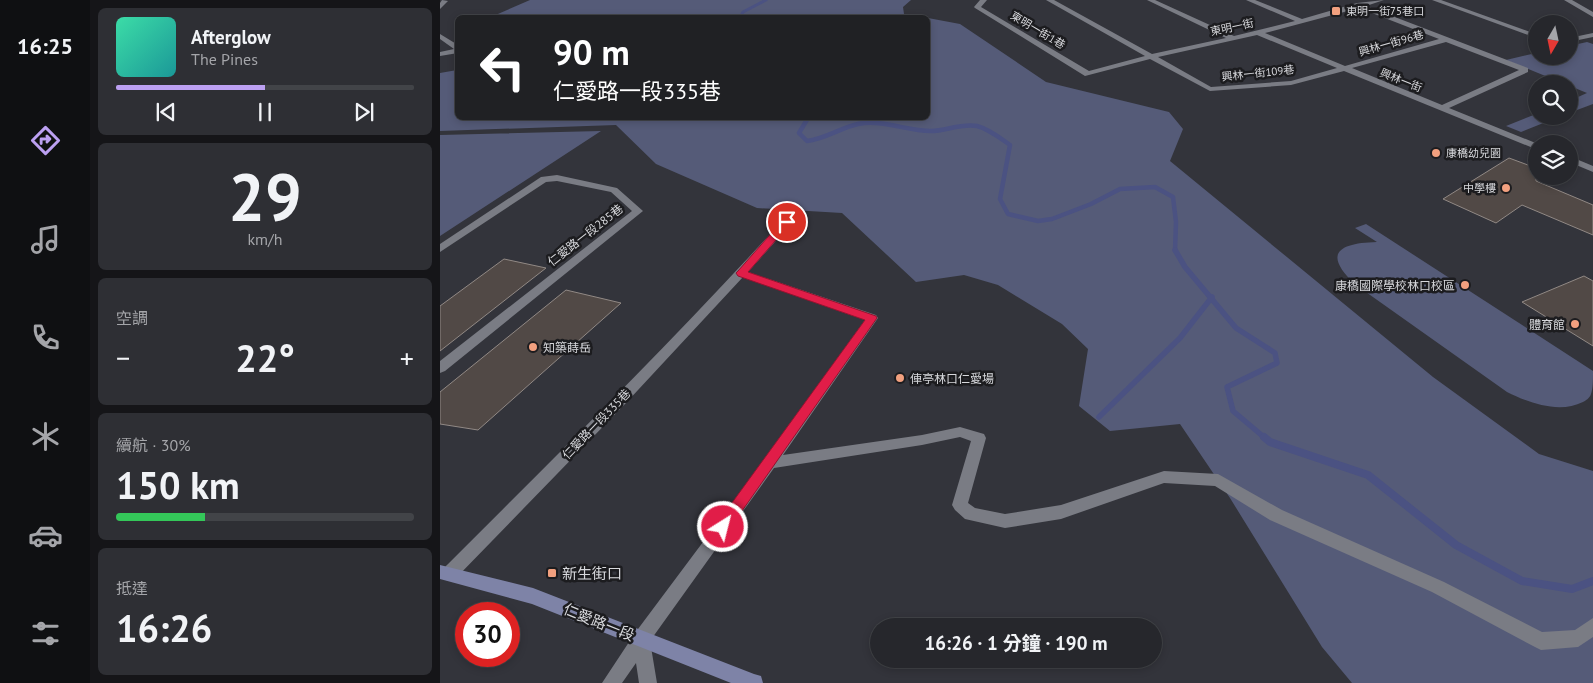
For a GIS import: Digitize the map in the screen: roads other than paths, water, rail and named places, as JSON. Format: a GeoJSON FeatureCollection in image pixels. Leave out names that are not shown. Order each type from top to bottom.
{"type":"FeatureCollection","features":[{"type":"Feature","properties":{"kind":"main road","name":"仁愛路一段"},"geometry":{"type":"LineString","coordinates":[[445,573],[533,596],[754,683]]}},
{"type":"Feature","properties":{"kind":"street"},"geometry":{"type":"LineString","coordinates":[[440,0],[446,0]]}},
{"type":"Feature","properties":{"kind":"street"},"geometry":{"type":"LineString","coordinates":[[440,8],[446,0]]}},
{"type":"Feature","properties":{"kind":"street","name":"東明一街1巷"},"geometry":{"type":"LineString","coordinates":[[984,0],[977,6],[1088,74]]}},
{"type":"Feature","properties":{"kind":"street","name":"興林一街109巷"},"geometry":{"type":"LineString","coordinates":[[1049,0],[1210,89],[1291,83],[1343,68]]}},
{"type":"Feature","properties":{"kind":"street"},"geometry":{"type":"LineString","coordinates":[[1150,0],[1232,38]]}},
{"type":"Feature","properties":{"kind":"street"},"geometry":{"type":"LineString","coordinates":[[1249,0],[1301,21]]}},
{"type":"Feature","properties":{"kind":"street"},"geometry":{"type":"LineString","coordinates":[[1345,0],[1525,70],[1442,108]]}},
{"type":"Feature","properties":{"kind":"street","name":"東明一街"},"geometry":{"type":"LineString","coordinates":[[1088,74],[1153,56],[1258,33],[1381,0]]}},
{"type":"Feature","properties":{"kind":"street"},"geometry":{"type":"LineString","coordinates":[[1435,0],[1528,33]]}},
{"type":"Feature","properties":{"kind":"street"},"geometry":{"type":"LineString","coordinates":[[1567,0],[1593,15]]}},
{"type":"Feature","properties":{"kind":"street","name":"興林一街"},"geometry":{"type":"LineString","coordinates":[[1258,33],[1528,143]]}},
{"type":"Feature","properties":{"kind":"street"},"geometry":{"type":"LineString","coordinates":[[1578,38],[1593,35]]}},
{"type":"Feature","properties":{"kind":"street"},"geometry":{"type":"LineString","coordinates":[[440,36],[455,48]]}},
{"type":"Feature","properties":{"kind":"street","name":"興林一街96巷"},"geometry":{"type":"LineString","coordinates":[[1343,68],[1444,40]]}},
{"type":"Feature","properties":{"kind":"street"},"geometry":{"type":"LineString","coordinates":[[440,54],[455,52]]}},
{"type":"Feature","properties":{"kind":"street"},"geometry":{"type":"LineString","coordinates":[[1578,163],[1593,169]]}},
{"type":"Feature","properties":{"kind":"street","name":"仁愛路一段285巷"},"geometry":{"type":"LineString","coordinates":[[440,249],[544,179],[557,178],[614,190],[638,211],[440,368]]}},
{"type":"Feature","properties":{"kind":"street","name":"仁愛路一段335巷"},"geometry":{"type":"LineString","coordinates":[[445,573],[741,273],[787,222]]}},
{"type":"Feature","properties":{"kind":"street"},"geometry":{"type":"LineString","coordinates":[[611,683],[640,639],[770,463],[872,318],[741,273]]}},
{"type":"Feature","properties":{"kind":"street"},"geometry":{"type":"LineString","coordinates":[[770,463],[922,440],[960,432],[979,438],[960,505],[970,514],[1005,521],[1061,512],[1164,477],[1218,480],[1276,515],[1438,587],[1541,641],[1578,638],[1593,626]]}},
{"type":"Feature","properties":{"kind":"street"},"geometry":{"type":"LineString","coordinates":[[640,639],[648,683]]}},
{"type":"Feature","properties":{"kind":"waterway"},"geometry":{"type":"LineString","coordinates":[[742,15],[743,12],[766,0]]}},
{"type":"Feature","properties":{"kind":"waterway"},"geometry":{"type":"LineString","coordinates":[[807,120],[799,133],[807,141],[851,126],[867,123],[931,131],[971,125],[986,129],[1010,145],[1000,199],[1008,214],[1038,221],[1052,219],[1091,204],[1120,189],[1155,187],[1173,197],[1176,222],[1175,250]]}},
{"type":"Feature","properties":{"kind":"waterway"},"geometry":{"type":"LineString","coordinates":[[1175,250],[1185,267],[1211,298]]}},
{"type":"Feature","properties":{"kind":"waterway"},"geometry":{"type":"LineString","coordinates":[[1099,417],[1180,338],[1211,298]]}},
{"type":"Feature","properties":{"kind":"waterway"},"geometry":{"type":"LineString","coordinates":[[1211,298],[1236,328],[1275,353],[1277,363],[1227,387],[1233,411],[1265,438]]}},
{"type":"Feature","properties":{"kind":"waterway"},"geometry":{"type":"LineString","coordinates":[[1264,437],[1270,442],[1368,475],[1456,545],[1522,581],[1572,589],[1593,581]]}},
{"type":"Feature","properties":{"kind":"place","name":"東明一街75巷口"},"geometry":{"type":"Point","coordinates":[1336,11]}},
{"type":"Feature","properties":{"kind":"place","name":"康橋幼兒園"},"geometry":{"type":"Point","coordinates":[1436,153]}},
{"type":"Feature","properties":{"kind":"place","name":"中學樓"},"geometry":{"type":"Point","coordinates":[1506,188]}},
{"type":"Feature","properties":{"kind":"place","name":"康橋國際學校林口校區"},"geometry":{"type":"Point","coordinates":[1465,285]}},
{"type":"Feature","properties":{"kind":"place","name":"體育館"},"geometry":{"type":"Point","coordinates":[1575,324]}},
{"type":"Feature","properties":{"kind":"place","name":"知築蒔岳"},"geometry":{"type":"Point","coordinates":[533,347]}},
{"type":"Feature","properties":{"kind":"place","name":"俥亭林口仁愛場"},"geometry":{"type":"Point","coordinates":[900,378]}},
{"type":"Feature","properties":{"kind":"place","name":"新生街口"},"geometry":{"type":"Point","coordinates":[552,573]}}]}
